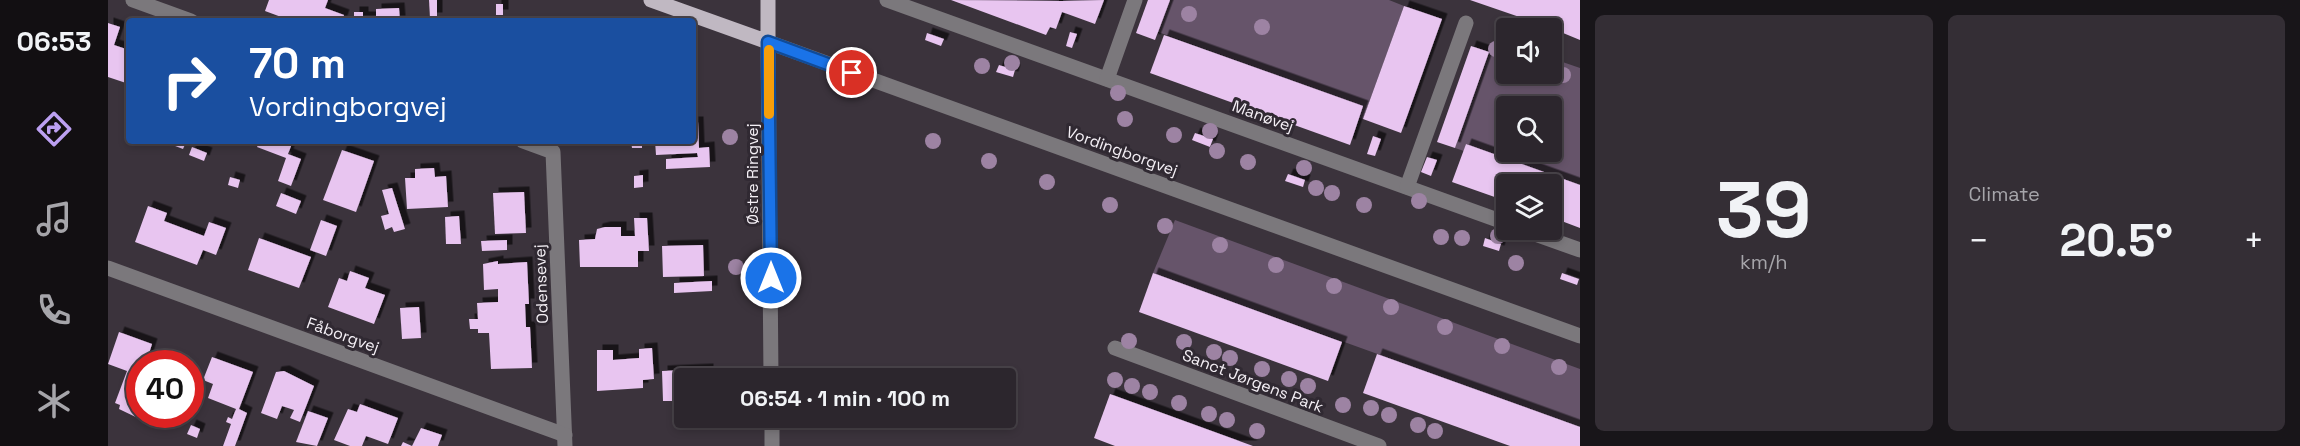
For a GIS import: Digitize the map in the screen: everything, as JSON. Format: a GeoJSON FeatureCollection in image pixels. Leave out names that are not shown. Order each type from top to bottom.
{"type":"FeatureCollection","features":[{"type":"Feature","properties":{"kind":"main road","name":"Vordingborgvej"},"geometry":{"type":"LineString","coordinates":[[651,0],[768,42]]}},
{"type":"Feature","properties":{"kind":"main road"},"geometry":{"type":"LineString","coordinates":[[768,0],[768,42]]}},
{"type":"Feature","properties":{"kind":"street"},"geometry":{"type":"LineString","coordinates":[[133,0],[183,18]]}},
{"type":"Feature","properties":{"kind":"street","name":"Manøvej"},"geometry":{"type":"LineString","coordinates":[[887,0],[1496,219]]}},
{"type":"Feature","properties":{"kind":"street"},"geometry":{"type":"LineString","coordinates":[[1107,79],[1135,0]]}},
{"type":"Feature","properties":{"kind":"street"},"geometry":{"type":"LineString","coordinates":[[1407,187],[1466,23]]}},
{"type":"Feature","properties":{"kind":"street","name":"Vordingborgvej"},"geometry":{"type":"LineString","coordinates":[[768,42],[1580,336]]}},
{"type":"Feature","properties":{"kind":"street","name":"Østre Ringvej"},"geometry":{"type":"LineString","coordinates":[[768,42],[771,368]]}},
{"type":"Feature","properties":{"kind":"street","name":"Odensevej"},"geometry":{"type":"LineString","coordinates":[[531,144],[553,152],[565,441]]}},
{"type":"Feature","properties":{"kind":"street"},"geometry":{"type":"LineString","coordinates":[[1552,240],[1580,250]]}},
{"type":"Feature","properties":{"kind":"street","name":"Fåborgvej"},"geometry":{"type":"LineString","coordinates":[[108,268],[565,441]]}},
{"type":"Feature","properties":{"kind":"street","name":"Sanct Jørgens Park"},"geometry":{"type":"LineString","coordinates":[[1115,348],[1379,446]]}},
{"type":"Feature","properties":{"kind":"street"},"geometry":{"type":"LineString","coordinates":[[772,428],[772,446]]}},
{"type":"Feature","properties":{"kind":"shaded area"},"geometry":{"type":"Polygon","coordinates":[[[1170,0],[1389,0],[1404,6],[1363,119],[1359,118],[1363,106],[1158,32],[1170,0]]]}},
{"type":"Feature","properties":{"kind":"shaded area"},"geometry":{"type":"Polygon","coordinates":[[[1495,38],[1496,84],[1562,84],[1562,62],[1580,68],[1580,185],[1562,179],[1562,174],[1549,174],[1516,162],[1562,162],[1562,96],[1496,96],[1496,155],[1466,144],[1464,151],[1455,148],[1495,38]]]}},
{"type":"Feature","properties":{"kind":"shaded area"},"geometry":{"type":"Polygon","coordinates":[[[1175,220],[1580,369],[1580,427],[1153,273],[1175,220]]]}},
{"type":"Feature","properties":{"kind":"building"},"geometry":{"type":"Polygon","coordinates":[[[269,0],[328,0],[325,8],[344,15],[343,18],[284,18],[265,11],[269,0]]]}},
{"type":"Feature","properties":{"kind":"building"},"geometry":{"type":"Polygon","coordinates":[[[429,0],[437,0],[437,18],[430,18],[429,0]]]}},
{"type":"Feature","properties":{"kind":"building"},"geometry":{"type":"Polygon","coordinates":[[[951,0],[1104,0],[1095,24],[1062,12],[1056,29],[1050,27],[1046,35],[951,0]]]}},
{"type":"Feature","properties":{"kind":"building"},"geometry":{"type":"Polygon","coordinates":[[[1148,0],[1170,0],[1155,40],[1136,33],[1148,0]]]}},
{"type":"Feature","properties":{"kind":"building"},"geometry":{"type":"Polygon","coordinates":[[[1470,0],[1580,0],[1580,40],[1562,33],[1562,18],[1522,18],[1470,0]]]}},
{"type":"Feature","properties":{"kind":"building"},"geometry":{"type":"Polygon","coordinates":[[[496,4],[503,4],[503,15],[496,15],[496,4]]]}},
{"type":"Feature","properties":{"kind":"building"},"geometry":{"type":"Polygon","coordinates":[[[1404,6],[1442,19],[1401,133],[1363,119],[1404,6]]]}},
{"type":"Feature","properties":{"kind":"building"},"geometry":{"type":"Polygon","coordinates":[[[399,8],[400,18],[376,18],[376,9],[399,8]]]}},
{"type":"Feature","properties":{"kind":"building"},"geometry":{"type":"Polygon","coordinates":[[[354,12],[363,12],[363,17],[372,17],[372,18],[354,18],[354,12]]]}},
{"type":"Feature","properties":{"kind":"building"},"geometry":{"type":"Polygon","coordinates":[[[108,23],[120,27],[114,45],[126,49],[126,83],[108,77],[108,23]]]}},
{"type":"Feature","properties":{"kind":"building"},"geometry":{"type":"Polygon","coordinates":[[[1070,32],[1077,34],[1072,48],[1066,46],[1070,32]]]}},
{"type":"Feature","properties":{"kind":"building"},"geometry":{"type":"Polygon","coordinates":[[[927,33],[944,39],[941,46],[925,40],[927,33]]]}},
{"type":"Feature","properties":{"kind":"building"},"geometry":{"type":"Polygon","coordinates":[[[1164,35],[1363,106],[1350,145],[1150,73],[1164,35]]]}},
{"type":"Feature","properties":{"kind":"building"},"geometry":{"type":"Polygon","coordinates":[[[1471,46],[1489,52],[1455,148],[1437,142],[1471,46]]]}},
{"type":"Feature","properties":{"kind":"building"},"geometry":{"type":"Polygon","coordinates":[[[999,65],[1015,70],[1013,77],[996,72],[999,65]]]}},
{"type":"Feature","properties":{"kind":"building"},"geometry":{"type":"Polygon","coordinates":[[[696,122],[698,122],[699,148],[709,147],[710,167],[666,169],[666,159],[698,157],[697,153],[656,155],[655,144],[696,144],[696,122]]]}},
{"type":"Feature","properties":{"kind":"building"},"geometry":{"type":"Polygon","coordinates":[[[1195,133],[1213,139],[1210,147],[1192,140],[1195,133]]]}},
{"type":"Feature","properties":{"kind":"building"},"geometry":{"type":"Polygon","coordinates":[[[1373,136],[1381,139],[1375,156],[1367,154],[1373,136]]]}},
{"type":"Feature","properties":{"kind":"building"},"geometry":{"type":"Polygon","coordinates":[[[170,144],[185,144],[183,149],[170,144]]]}},
{"type":"Feature","properties":{"kind":"building"},"geometry":{"type":"Polygon","coordinates":[[[258,144],[292,144],[288,154],[301,159],[291,186],[278,181],[286,158],[257,147],[258,144]]]}},
{"type":"Feature","properties":{"kind":"building"},"geometry":{"type":"Polygon","coordinates":[[[631,144],[642,144],[642,148],[632,148],[631,144]]]}},
{"type":"Feature","properties":{"kind":"building"},"geometry":{"type":"Polygon","coordinates":[[[1466,144],[1496,155],[1496,162],[1516,162],[1549,174],[1496,174],[1496,197],[1452,182],[1466,144]]]}},
{"type":"Feature","properties":{"kind":"building"},"geometry":{"type":"Polygon","coordinates":[[[192,147],[207,153],[204,161],[189,155],[192,147]]]}},
{"type":"Feature","properties":{"kind":"building"},"geometry":{"type":"Polygon","coordinates":[[[342,150],[374,161],[356,212],[323,200],[342,150]]]}},
{"type":"Feature","properties":{"kind":"building"},"geometry":{"type":"Polygon","coordinates":[[[1427,157],[1437,160],[1431,176],[1421,172],[1427,157]]]}},
{"type":"Feature","properties":{"kind":"building"},"geometry":{"type":"Polygon","coordinates":[[[434,168],[435,177],[446,176],[448,207],[407,209],[405,178],[415,178],[415,169],[434,168]]]}},
{"type":"Feature","properties":{"kind":"building"},"geometry":{"type":"Polygon","coordinates":[[[1288,174],[1305,180],[1303,187],[1285,181],[1288,174]]]}},
{"type":"Feature","properties":{"kind":"building"},"geometry":{"type":"Polygon","coordinates":[[[643,175],[643,187],[634,188],[634,176],[643,175]]]}},
{"type":"Feature","properties":{"kind":"building"},"geometry":{"type":"Polygon","coordinates":[[[230,177],[240,180],[238,188],[228,185],[230,177]]]}},
{"type":"Feature","properties":{"kind":"building"},"geometry":{"type":"Polygon","coordinates":[[[1562,179],[1580,185],[1580,228],[1562,221],[1562,179]]]}},
{"type":"Feature","properties":{"kind":"building"},"geometry":{"type":"Polygon","coordinates":[[[392,188],[405,229],[394,232],[392,227],[385,230],[381,216],[389,214],[382,190],[392,188]]]}},
{"type":"Feature","properties":{"kind":"building"},"geometry":{"type":"Polygon","coordinates":[[[524,192],[526,233],[495,234],[493,193],[524,192]]]}},
{"type":"Feature","properties":{"kind":"building"},"geometry":{"type":"Polygon","coordinates":[[[281,193],[301,201],[296,214],[276,206],[281,193]]]}},
{"type":"Feature","properties":{"kind":"building"},"geometry":{"type":"Polygon","coordinates":[[[148,206],[167,213],[164,221],[204,236],[209,222],[226,228],[216,255],[203,250],[197,265],[135,242],[148,206]]]}},
{"type":"Feature","properties":{"kind":"building"},"geometry":{"type":"Polygon","coordinates":[[[459,216],[461,244],[446,244],[445,217],[459,216]]]}},
{"type":"Feature","properties":{"kind":"building"},"geometry":{"type":"Polygon","coordinates":[[[634,218],[647,218],[649,251],[638,251],[638,267],[580,267],[579,240],[595,239],[597,229],[605,227],[621,227],[621,236],[635,236],[634,218]]]}},
{"type":"Feature","properties":{"kind":"building"},"geometry":{"type":"Polygon","coordinates":[[[321,220],[337,226],[326,256],[310,250],[321,220]]]}},
{"type":"Feature","properties":{"kind":"building"},"geometry":{"type":"Polygon","coordinates":[[[259,238],[311,257],[299,288],[248,270],[259,238]]]}},
{"type":"Feature","properties":{"kind":"building"},"geometry":{"type":"Polygon","coordinates":[[[1485,238],[1501,244],[1499,251],[1483,246],[1485,238]]]}},
{"type":"Feature","properties":{"kind":"building"},"geometry":{"type":"Polygon","coordinates":[[[507,240],[507,250],[482,251],[481,241],[507,240]]]}},
{"type":"Feature","properties":{"kind":"building"},"geometry":{"type":"Polygon","coordinates":[[[703,245],[704,276],[663,277],[662,246],[703,245]]]}},
{"type":"Feature","properties":{"kind":"building"},"geometry":{"type":"Polygon","coordinates":[[[498,261],[498,264],[527,262],[529,304],[525,304],[526,327],[530,327],[532,368],[491,369],[489,333],[478,333],[478,329],[470,329],[469,319],[478,319],[477,303],[498,302],[498,289],[484,290],[483,264],[498,261]]]}},
{"type":"Feature","properties":{"kind":"building"},"geometry":{"type":"Polygon","coordinates":[[[350,271],[369,278],[365,288],[385,295],[374,324],[328,307],[339,278],[347,281],[350,271]]]}},
{"type":"Feature","properties":{"kind":"building"},"geometry":{"type":"Polygon","coordinates":[[[1153,273],[1342,342],[1328,381],[1139,312],[1153,273]]]}},
{"type":"Feature","properties":{"kind":"building"},"geometry":{"type":"Polygon","coordinates":[[[1562,273],[1579,279],[1577,285],[1560,279],[1562,273]]]}},
{"type":"Feature","properties":{"kind":"building"},"geometry":{"type":"Polygon","coordinates":[[[712,281],[712,291],[674,293],[674,283],[712,281]]]}},
{"type":"Feature","properties":{"kind":"building"},"geometry":{"type":"Polygon","coordinates":[[[419,307],[421,338],[402,339],[400,308],[419,307]]]}},
{"type":"Feature","properties":{"kind":"building"},"geometry":{"type":"Polygon","coordinates":[[[119,332],[152,344],[150,350],[126,350],[126,371],[108,364],[119,332]]]}},
{"type":"Feature","properties":{"kind":"building"},"geometry":{"type":"Polygon","coordinates":[[[652,348],[654,379],[643,380],[643,388],[597,391],[597,350],[613,350],[613,360],[639,358],[639,349],[652,348]]]}},
{"type":"Feature","properties":{"kind":"building"},"geometry":{"type":"Polygon","coordinates":[[[1377,354],[1580,427],[1580,446],[1510,446],[1363,393],[1377,354]]]}},
{"type":"Feature","properties":{"kind":"building"},"geometry":{"type":"Polygon","coordinates":[[[212,357],[253,372],[239,409],[247,413],[235,446],[223,446],[231,424],[226,422],[228,417],[232,419],[236,409],[208,398],[213,384],[204,380],[212,357]]]}},
{"type":"Feature","properties":{"kind":"building"},"geometry":{"type":"Polygon","coordinates":[[[674,370],[674,401],[663,401],[662,371],[674,370]]]}},
{"type":"Feature","properties":{"kind":"building"},"geometry":{"type":"Polygon","coordinates":[[[284,371],[314,386],[300,422],[290,418],[294,410],[282,406],[277,419],[261,413],[276,372],[284,371]]]}},
{"type":"Feature","properties":{"kind":"building"},"geometry":{"type":"Polygon","coordinates":[[[126,374],[126,412],[119,409],[120,405],[115,403],[126,374]]]}},
{"type":"Feature","properties":{"kind":"building"},"geometry":{"type":"Polygon","coordinates":[[[1110,394],[1253,446],[1115,446],[1094,438],[1110,394]]]}},
{"type":"Feature","properties":{"kind":"building"},"geometry":{"type":"Polygon","coordinates":[[[360,404],[398,418],[388,444],[366,436],[362,446],[350,446],[334,440],[348,409],[357,412],[360,404]]]}},
{"type":"Feature","properties":{"kind":"building"},"geometry":{"type":"Polygon","coordinates":[[[308,411],[328,418],[317,446],[296,442],[308,411]]]}},
{"type":"Feature","properties":{"kind":"building"},"geometry":{"type":"Polygon","coordinates":[[[190,428],[200,429],[197,438],[187,434],[190,428]]]}},
{"type":"Feature","properties":{"kind":"building"},"geometry":{"type":"Polygon","coordinates":[[[421,428],[442,435],[438,446],[412,446],[421,428]]]}},
{"type":"Feature","properties":{"kind":"slow traffic"},"geometry":{"type":"LineString","coordinates":[[769,50],[769,114]]}},
{"type":"Feature","properties":{"kind":"route"},"geometry":{"type":"LineString","coordinates":[[771,278],[768,42],[852,73]]}}]}
